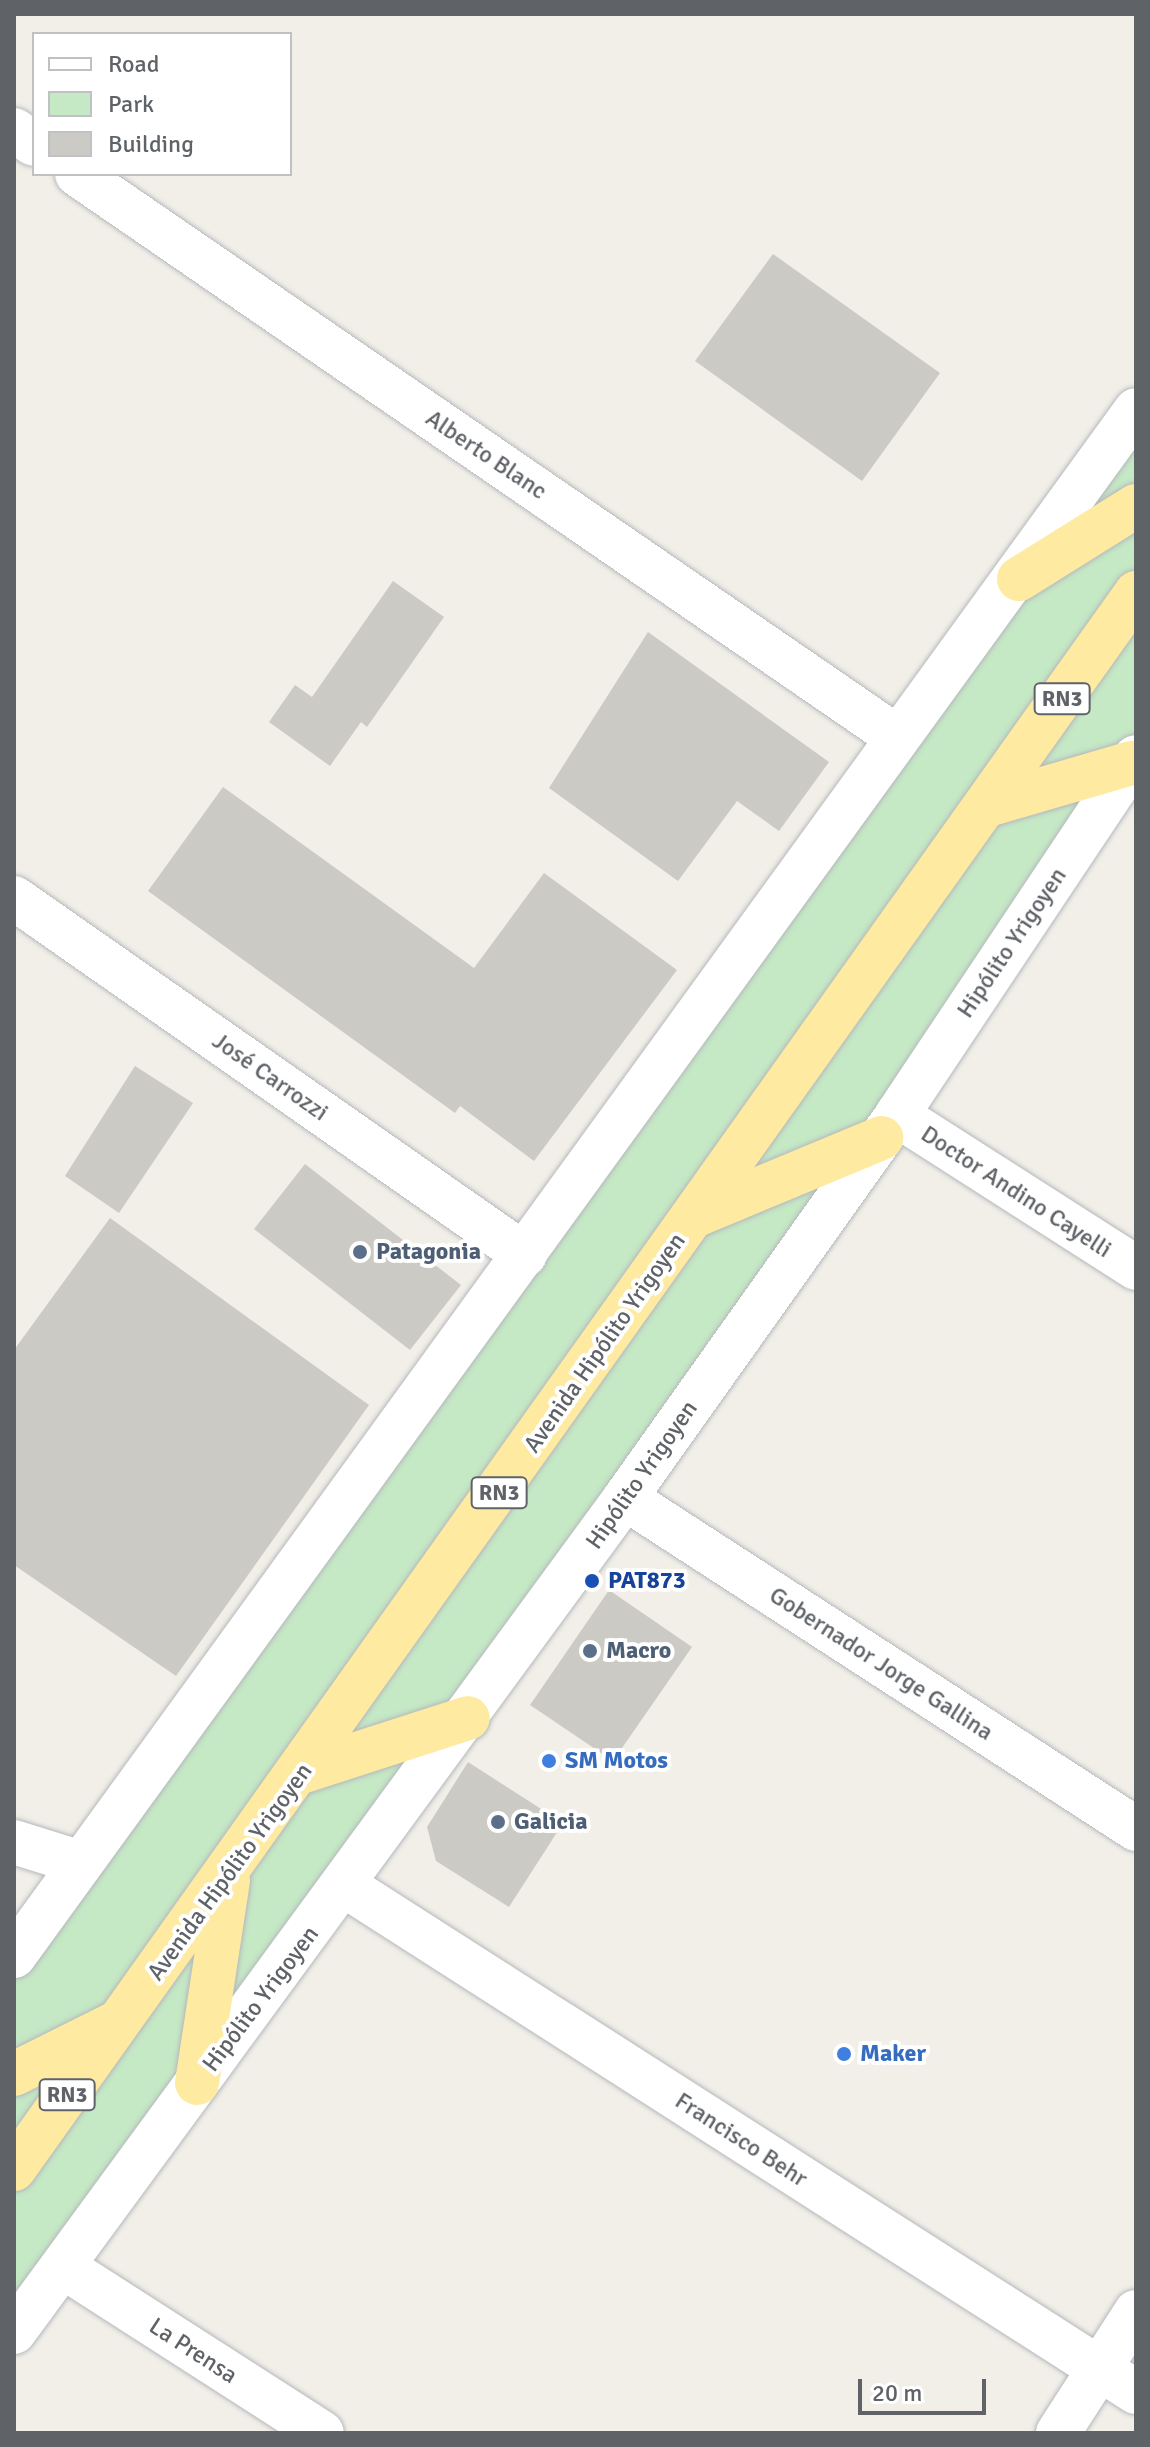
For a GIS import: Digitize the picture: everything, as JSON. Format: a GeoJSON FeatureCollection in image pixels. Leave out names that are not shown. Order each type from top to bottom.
{"type":"FeatureCollection","features":[{"type":"Feature","properties":{"kind":"highway"},"geometry":{"type":"LineString","coordinates":[[1019,579],[1136,506]]}},
{"type":"Feature","properties":{"kind":"highway","name":"Avenida Hipólito Yrigoyen"},"geometry":{"type":"LineString","coordinates":[[14,2169],[304,1771],[1136,593]]}},
{"type":"Feature","properties":{"kind":"highway"},"geometry":{"type":"LineString","coordinates":[[988,805],[1135,761]]}},
{"type":"Feature","properties":{"kind":"highway"},"geometry":{"type":"LineString","coordinates":[[694,1216],[889,1126]]}},
{"type":"Feature","properties":{"kind":"highway"},"geometry":{"type":"LineString","coordinates":[[304,1771],[468,1718]]}},
{"type":"Feature","properties":{"kind":"highway"},"geometry":{"type":"LineString","coordinates":[[197,2083],[229,1871]]}},
{"type":"Feature","properties":{"kind":"highway"},"geometry":{"type":"LineString","coordinates":[[14,2074],[120,2021]]}},
{"type":"Feature","properties":{"kind":"street"},"geometry":{"type":"LineString","coordinates":[[14,130],[32,143]]}},
{"type":"Feature","properties":{"kind":"street","name":"Alberto Blanc"},"geometry":{"type":"LineString","coordinates":[[80,176],[894,735]]}},
{"type":"Feature","properties":{"kind":"street"},"geometry":{"type":"LineString","coordinates":[[14,1956],[525,1255],[894,735],[1019,579],[1136,410]]}},
{"type":"Feature","properties":{"kind":"street","name":"Hipólito Yrigoyen"},"geometry":{"type":"LineString","coordinates":[[14,2332],[65,2268],[197,2083],[347,1887],[625,1498],[889,1126],[1135,761]]}},
{"type":"Feature","properties":{"kind":"street","name":"José Carrozzi"},"geometry":{"type":"LineString","coordinates":[[14,898],[525,1255]]}},
{"type":"Feature","properties":{"kind":"street","name":"Doctor Andino Cayelli"},"geometry":{"type":"LineString","coordinates":[[889,1126],[1136,1268]]}},
{"type":"Feature","properties":{"kind":"street","name":"Gobernador Jorge Gallina"},"geometry":{"type":"LineString","coordinates":[[625,1498],[1136,1829]]}},
{"type":"Feature","properties":{"kind":"street"},"geometry":{"type":"LineString","coordinates":[[14,1842],[81,1863]]}},
{"type":"Feature","properties":{"kind":"street","name":"Francisco Behr"},"geometry":{"type":"LineString","coordinates":[[347,1887],[1136,2392]]}},
{"type":"Feature","properties":{"kind":"street","name":"La Prensa"},"geometry":{"type":"LineString","coordinates":[[65,2268],[322,2433]]}},
{"type":"Feature","properties":{"kind":"street"},"geometry":{"type":"LineString","coordinates":[[1058,2433],[1136,2312]]}},
{"type":"Feature","properties":{"kind":"green space"},"geometry":{"type":"Polygon","coordinates":[[[1136,410],[1136,757],[14,2332],[14,1956],[1136,410]]]}},
{"type":"Feature","properties":{"kind":"building"},"geometry":{"type":"Polygon","coordinates":[[[773,254],[940,373],[862,481],[695,361],[773,254]]]}},
{"type":"Feature","properties":{"kind":"building"},"geometry":{"type":"Polygon","coordinates":[[[393,581],[444,617],[367,727],[361,722],[330,766],[269,722],[295,685],[312,697],[393,581]]]}},
{"type":"Feature","properties":{"kind":"building"},"geometry":{"type":"Polygon","coordinates":[[[648,632],[829,762],[779,831],[737,801],[678,881],[549,788],[648,632]]]}},
{"type":"Feature","properties":{"kind":"building"},"geometry":{"type":"Polygon","coordinates":[[[223,787],[474,968],[544,873],[677,970],[534,1161],[460,1106],[455,1113],[148,891],[223,787]]]}},
{"type":"Feature","properties":{"kind":"building"},"geometry":{"type":"Polygon","coordinates":[[[135,1066],[193,1103],[119,1213],[65,1176],[135,1066]]]}},
{"type":"Feature","properties":{"kind":"building"},"geometry":{"type":"Polygon","coordinates":[[[305,1164],[461,1285],[410,1350],[254,1229],[305,1164]]]}},
{"type":"Feature","properties":{"kind":"building"},"geometry":{"type":"Polygon","coordinates":[[[110,1218],[369,1405],[176,1676],[14,1565],[14,1350],[110,1218]]]}},
{"type":"Feature","properties":{"kind":"building"},"geometry":{"type":"Polygon","coordinates":[[[609,1590],[692,1647],[613,1761],[530,1705],[609,1590]]]}},
{"type":"Feature","properties":{"kind":"building"},"geometry":{"type":"Polygon","coordinates":[[[468,1762],[563,1823],[509,1907],[436,1861],[427,1827],[468,1762]]]}},
{"type":"Feature","properties":{"kind":"place","name":"Patagonia"},"geometry":{"type":"Point","coordinates":[360,1252]}},
{"type":"Feature","properties":{"kind":"place","name":"PAT873"},"geometry":{"type":"Point","coordinates":[592,1581]}},
{"type":"Feature","properties":{"kind":"place","name":"Macro"},"geometry":{"type":"Point","coordinates":[590,1651]}},
{"type":"Feature","properties":{"kind":"place","name":"SM Motos"},"geometry":{"type":"Point","coordinates":[549,1761]}},
{"type":"Feature","properties":{"kind":"place","name":"Galicia"},"geometry":{"type":"Point","coordinates":[498,1822]}},
{"type":"Feature","properties":{"kind":"place","name":"Maker"},"geometry":{"type":"Point","coordinates":[844,2054]}}]}
